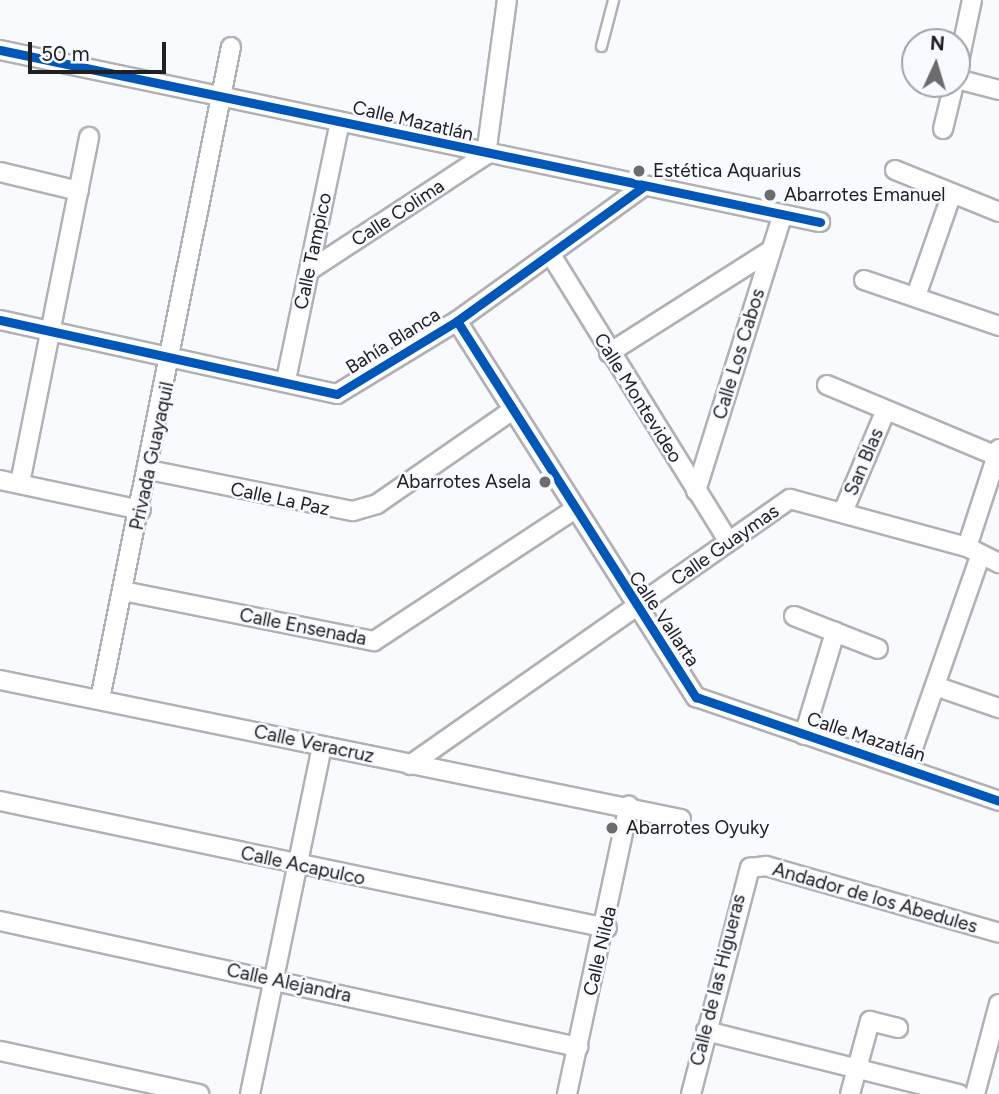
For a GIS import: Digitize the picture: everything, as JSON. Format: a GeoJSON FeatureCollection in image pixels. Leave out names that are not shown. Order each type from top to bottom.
{"type":"FeatureCollection","features":[{"type":"Feature","properties":{"kind":"street"},"geometry":{"type":"LineString","coordinates":[[486,156],[507,0]]}},
{"type":"Feature","properties":{"kind":"street"},"geometry":{"type":"LineString","coordinates":[[966,28],[972,0]]}},
{"type":"Feature","properties":{"kind":"street","name":"Privada Guayaquil"},"geometry":{"type":"LineString","coordinates":[[100,699],[174,355],[223,99],[230,47]]}},
{"type":"Feature","properties":{"kind":"street","name":"Calle Mazatlán"},"geometry":{"type":"LineString","coordinates":[[0,50],[340,122],[486,156],[782,217],[820,222]]}},
{"type":"Feature","properties":{"kind":"street"},"geometry":{"type":"LineString","coordinates":[[971,83],[999,90]]}},
{"type":"Feature","properties":{"kind":"street"},"geometry":{"type":"LineString","coordinates":[[943,129],[951,98]]}},
{"type":"Feature","properties":{"kind":"street","name":"Calle Tampico"},"geometry":{"type":"LineString","coordinates":[[286,380],[340,122]]}},
{"type":"Feature","properties":{"kind":"street"},"geometry":{"type":"LineString","coordinates":[[20,483],[89,137]]}},
{"type":"Feature","properties":{"kind":"street","name":"Calle Colima"},"geometry":{"type":"LineString","coordinates":[[310,270],[486,156]]}},
{"type":"Feature","properties":{"kind":"street"},"geometry":{"type":"LineString","coordinates":[[895,170],[999,212]]}},
{"type":"Feature","properties":{"kind":"street"},"geometry":{"type":"LineString","coordinates":[[0,172],[79,191]]}},
{"type":"Feature","properties":{"kind":"street","name":"Bahía Blanca"},"geometry":{"type":"LineString","coordinates":[[0,320],[174,355],[337,394],[457,321],[643,187]]}},
{"type":"Feature","properties":{"kind":"street"},"geometry":{"type":"LineString","coordinates":[[916,296],[952,193]]}},
{"type":"Feature","properties":{"kind":"street","name":"Calle Los Cabos"},"geometry":{"type":"LineString","coordinates":[[696,491],[782,217]]}},
{"type":"Feature","properties":{"kind":"street"},"geometry":{"type":"LineString","coordinates":[[609,353],[771,250]]}},
{"type":"Feature","properties":{"kind":"street","name":"Calle Montevideo"},"geometry":{"type":"LineString","coordinates":[[551,255],[609,353],[727,540]]}},
{"type":"Feature","properties":{"kind":"street"},"geometry":{"type":"LineString","coordinates":[[864,280],[999,326]]}},
{"type":"Feature","properties":{"kind":"street","name":"Calle Vallarta"},"geometry":{"type":"LineString","coordinates":[[457,321],[510,412],[636,610],[696,697],[722,707]]}},
{"type":"Feature","properties":{"kind":"street"},"geometry":{"type":"LineString","coordinates":[[827,386],[885,412],[998,453],[938,687],[906,768]]}},
{"type":"Feature","properties":{"kind":"street","name":"Calle La Paz"},"geometry":{"type":"LineString","coordinates":[[149,470],[352,511],[377,504],[510,412]]}},
{"type":"Feature","properties":{"kind":"street","name":"San Blas"},"geometry":{"type":"LineString","coordinates":[[843,512],[885,412]]}},
{"type":"Feature","properties":{"kind":"street"},"geometry":{"type":"LineString","coordinates":[[0,480],[141,510]]}},
{"type":"Feature","properties":{"kind":"street","name":"Calle Guaymas"},"geometry":{"type":"LineString","coordinates":[[410,765],[636,610],[727,540],[790,499],[843,512],[974,552],[999,563]]}},
{"type":"Feature","properties":{"kind":"street","name":"Calle Ensenada"},"geometry":{"type":"LineString","coordinates":[[123,591],[374,641],[572,511]]}},
{"type":"Feature","properties":{"kind":"street"},"geometry":{"type":"LineString","coordinates":[[793,616],[877,649]]}},
{"type":"Feature","properties":{"kind":"street"},"geometry":{"type":"LineString","coordinates":[[804,735],[835,632]]}},
{"type":"Feature","properties":{"kind":"street","name":"Calle Veracruz"},"geometry":{"type":"LineString","coordinates":[[0,680],[410,765],[629,806]]}},
{"type":"Feature","properties":{"kind":"street"},"geometry":{"type":"LineString","coordinates":[[938,687],[999,708]]}},
{"type":"Feature","properties":{"kind":"street","name":"Calle Mazatlán"},"geometry":{"type":"LineString","coordinates":[[722,707],[999,801]]}},
{"type":"Feature","properties":{"kind":"street"},"geometry":{"type":"LineString","coordinates":[[250,1094],[322,746]]}},
{"type":"Feature","properties":{"kind":"street","name":"Calle Acapulco"},"geometry":{"type":"LineString","coordinates":[[0,801],[607,928]]}},
{"type":"Feature","properties":{"kind":"street"},"geometry":{"type":"LineString","coordinates":[[629,806],[681,818]]}},
{"type":"Feature","properties":{"kind":"street","name":"Calle Nilda"},"geometry":{"type":"LineString","coordinates":[[567,1094],[607,928],[629,806]]}},
{"type":"Feature","properties":{"kind":"street","name":"Andador de los Abedules"},"geometry":{"type":"LineString","coordinates":[[750,868],[766,866],[999,933]]}},
{"type":"Feature","properties":{"kind":"street","name":"Calle de las Higueras"},"geometry":{"type":"LineString","coordinates":[[691,1094],[750,868]]}},
{"type":"Feature","properties":{"kind":"street","name":"Calle Alejandra"},"geometry":{"type":"LineString","coordinates":[[0,922],[578,1047]]}},
{"type":"Feature","properties":{"kind":"street"},"geometry":{"type":"LineString","coordinates":[[975,1094],[999,1004]]}},
{"type":"Feature","properties":{"kind":"street"},"geometry":{"type":"LineString","coordinates":[[850,1094],[870,1021],[898,1028]]}},
{"type":"Feature","properties":{"kind":"street"},"geometry":{"type":"LineString","coordinates":[[706,1031],[958,1094]]}},
{"type":"Feature","properties":{"kind":"street"},"geometry":{"type":"LineString","coordinates":[[0,1051],[199,1094]]}},
{"type":"Feature","properties":{"kind":"lane"},"geometry":{"type":"LineString","coordinates":[[601,46],[613,0]]}},
{"type":"Feature","properties":{"kind":"cycle path"},"geometry":{"type":"LineString","coordinates":[[0,50],[820,222]]}},
{"type":"Feature","properties":{"kind":"cycle path"},"geometry":{"type":"LineString","coordinates":[[0,320],[337,394],[457,321],[643,187]]}},
{"type":"Feature","properties":{"kind":"cycle path"},"geometry":{"type":"LineString","coordinates":[[457,321],[696,697],[999,801]]}},
{"type":"Feature","properties":{"kind":"place","name":"Estética Aquarius"},"geometry":{"type":"Point","coordinates":[639,171]}},
{"type":"Feature","properties":{"kind":"place","name":"Abarrotes Emanuel"},"geometry":{"type":"Point","coordinates":[770,195]}},
{"type":"Feature","properties":{"kind":"place","name":"Abarrotes Asela"},"geometry":{"type":"Point","coordinates":[545,482]}},
{"type":"Feature","properties":{"kind":"place","name":"Abarrotes Oyuky"},"geometry":{"type":"Point","coordinates":[612,828]}}]}
